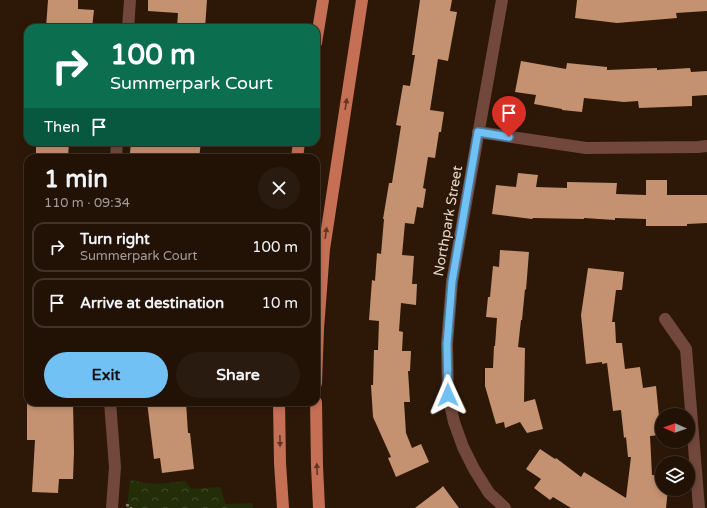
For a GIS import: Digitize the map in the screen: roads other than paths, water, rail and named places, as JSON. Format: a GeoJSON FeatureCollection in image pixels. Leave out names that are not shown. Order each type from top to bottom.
{"type":"FeatureCollection","features":[{"type":"Feature","properties":{"kind":"main road"},"geometry":{"type":"LineString","coordinates":[[319,24],[323,0]]}},
{"type":"Feature","properties":{"kind":"main road"},"geometry":{"type":"LineString","coordinates":[[320,302],[324,249],[362,0]]}},
{"type":"Feature","properties":{"kind":"main road"},"geometry":{"type":"LineString","coordinates":[[279,406],[280,463],[283,508]]}},
{"type":"Feature","properties":{"kind":"main road"},"geometry":{"type":"LineString","coordinates":[[316,406],[317,466],[320,508]]}},
{"type":"Feature","properties":{"kind":"street"},"geometry":{"type":"LineString","coordinates":[[128,24],[130,0]]}},
{"type":"Feature","properties":{"kind":"street","name":"Northpark Street"},"geometry":{"type":"LineString","coordinates":[[502,0],[452,282],[447,344],[448,395],[454,422],[463,447],[474,470],[489,493],[505,508]]}},
{"type":"Feature","properties":{"kind":"street"},"geometry":{"type":"LineString","coordinates":[[478,132],[586,148],[707,146]]}},
{"type":"Feature","properties":{"kind":"street"},"geometry":{"type":"LineString","coordinates":[[665,319],[686,350],[699,508]]}},
{"type":"Feature","properties":{"kind":"street"},"geometry":{"type":"LineString","coordinates":[[110,406],[114,467],[112,508]]}}]}
